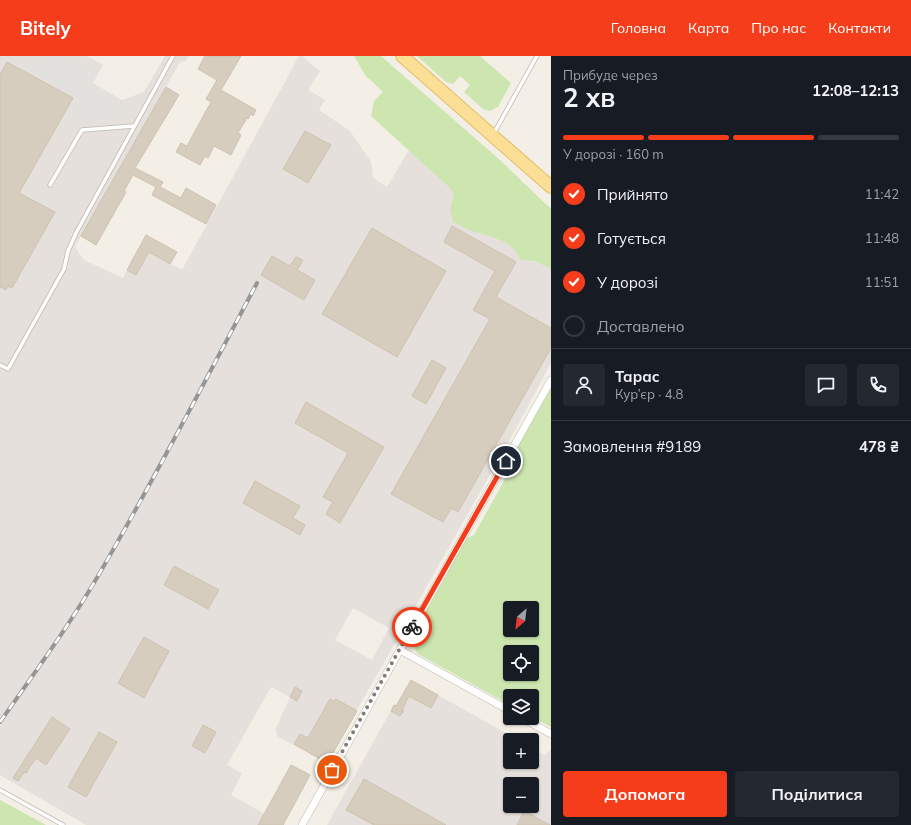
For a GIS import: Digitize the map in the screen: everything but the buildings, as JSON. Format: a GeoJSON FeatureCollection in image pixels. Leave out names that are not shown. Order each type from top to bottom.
{"type":"FeatureCollection","features":[{"type":"Feature","properties":{"kind":"main road"},"geometry":{"type":"LineString","coordinates":[[402,56],[551,187]]}},
{"type":"Feature","properties":{"kind":"street"},"geometry":{"type":"LineString","coordinates":[[302,825],[551,380]]}},
{"type":"Feature","properties":{"kind":"street"},"geometry":{"type":"LineString","coordinates":[[400,650],[503,707]]}},
{"type":"Feature","properties":{"kind":"street"},"geometry":{"type":"LineString","coordinates":[[535,725],[551,734]]}},
{"type":"Feature","properties":{"kind":"lane"},"geometry":{"type":"LineString","coordinates":[[0,365],[8,369],[64,269],[68,251],[173,56]]}},
{"type":"Feature","properties":{"kind":"lane"},"geometry":{"type":"LineString","coordinates":[[492,135],[537,56]]}},
{"type":"Feature","properties":{"kind":"lane"},"geometry":{"type":"LineString","coordinates":[[50,185],[82,130],[134,126]]}},
{"type":"Feature","properties":{"kind":"lane"},"geometry":{"type":"LineString","coordinates":[[0,790],[63,825]]}},
{"type":"Feature","properties":{"kind":"shaded area"},"geometry":{"type":"Polygon","coordinates":[[[0,56],[87,56],[103,65],[93,83],[122,100],[144,92],[165,56],[189,56],[186,61],[180,62],[75,247],[84,260],[123,278],[127,270],[136,275],[149,252],[182,270],[299,56],[302,56],[320,71],[308,90],[325,100],[319,110],[350,131],[371,162],[373,178],[387,187],[413,143],[551,263],[551,363],[514,432],[327,763],[277,736],[276,728],[290,697],[271,687],[227,765],[242,773],[231,795],[285,825],[86,825],[0,775],[0,56]],[[353,608],[335,640],[372,660],[389,628],[353,608]]]}},
{"type":"Feature","properties":{"kind":"shaded area"},"geometry":{"type":"Polygon","coordinates":[[[39,56],[68,56],[96,73],[90,84],[119,100],[117,105],[131,114],[124,118],[83,121],[68,113],[76,98],[29,72],[39,56]]]}},
{"type":"Feature","properties":{"kind":"shaded area"},"geometry":{"type":"Polygon","coordinates":[[[411,680],[506,733],[503,733],[503,769],[539,769],[539,752],[544,755],[551,750],[551,825],[327,825],[394,705],[396,706],[411,680]]]}},
{"type":"Feature","properties":{"kind":"green space"},"geometry":{"type":"Polygon","coordinates":[[[354,56],[381,56],[500,160],[551,209],[551,269],[535,261],[521,260],[514,249],[505,242],[472,231],[453,222],[450,209],[454,194],[450,188],[371,116],[374,101],[383,92],[365,75],[354,56]]]}},
{"type":"Feature","properties":{"kind":"green space"},"geometry":{"type":"Polygon","coordinates":[[[417,56],[480,56],[511,83],[498,107],[490,111],[483,109],[464,92],[470,85],[460,76],[453,84],[446,82],[417,56]]]}},
{"type":"Feature","properties":{"kind":"green space"},"geometry":{"type":"Polygon","coordinates":[[[551,388],[551,727],[539,721],[539,689],[503,689],[503,701],[418,654],[415,650],[413,642],[418,623],[465,539],[474,535],[510,470],[508,463],[551,388]]]}},
{"type":"Feature","properties":{"kind":"green space"},"geometry":{"type":"Polygon","coordinates":[[[0,800],[46,825],[0,825],[0,800]]]}},
{"type":"Feature","properties":{"kind":"railway"},"geometry":{"type":"LineString","coordinates":[[0,722],[87,595],[159,467],[257,283]]}},
{"type":"Feature","properties":{"kind":"way so far"},"geometry":{"type":"LineString","coordinates":[[332,770],[412,627]]}},
{"type":"Feature","properties":{"kind":"route"},"geometry":{"type":"LineString","coordinates":[[412,627],[506,461]]}}]}
